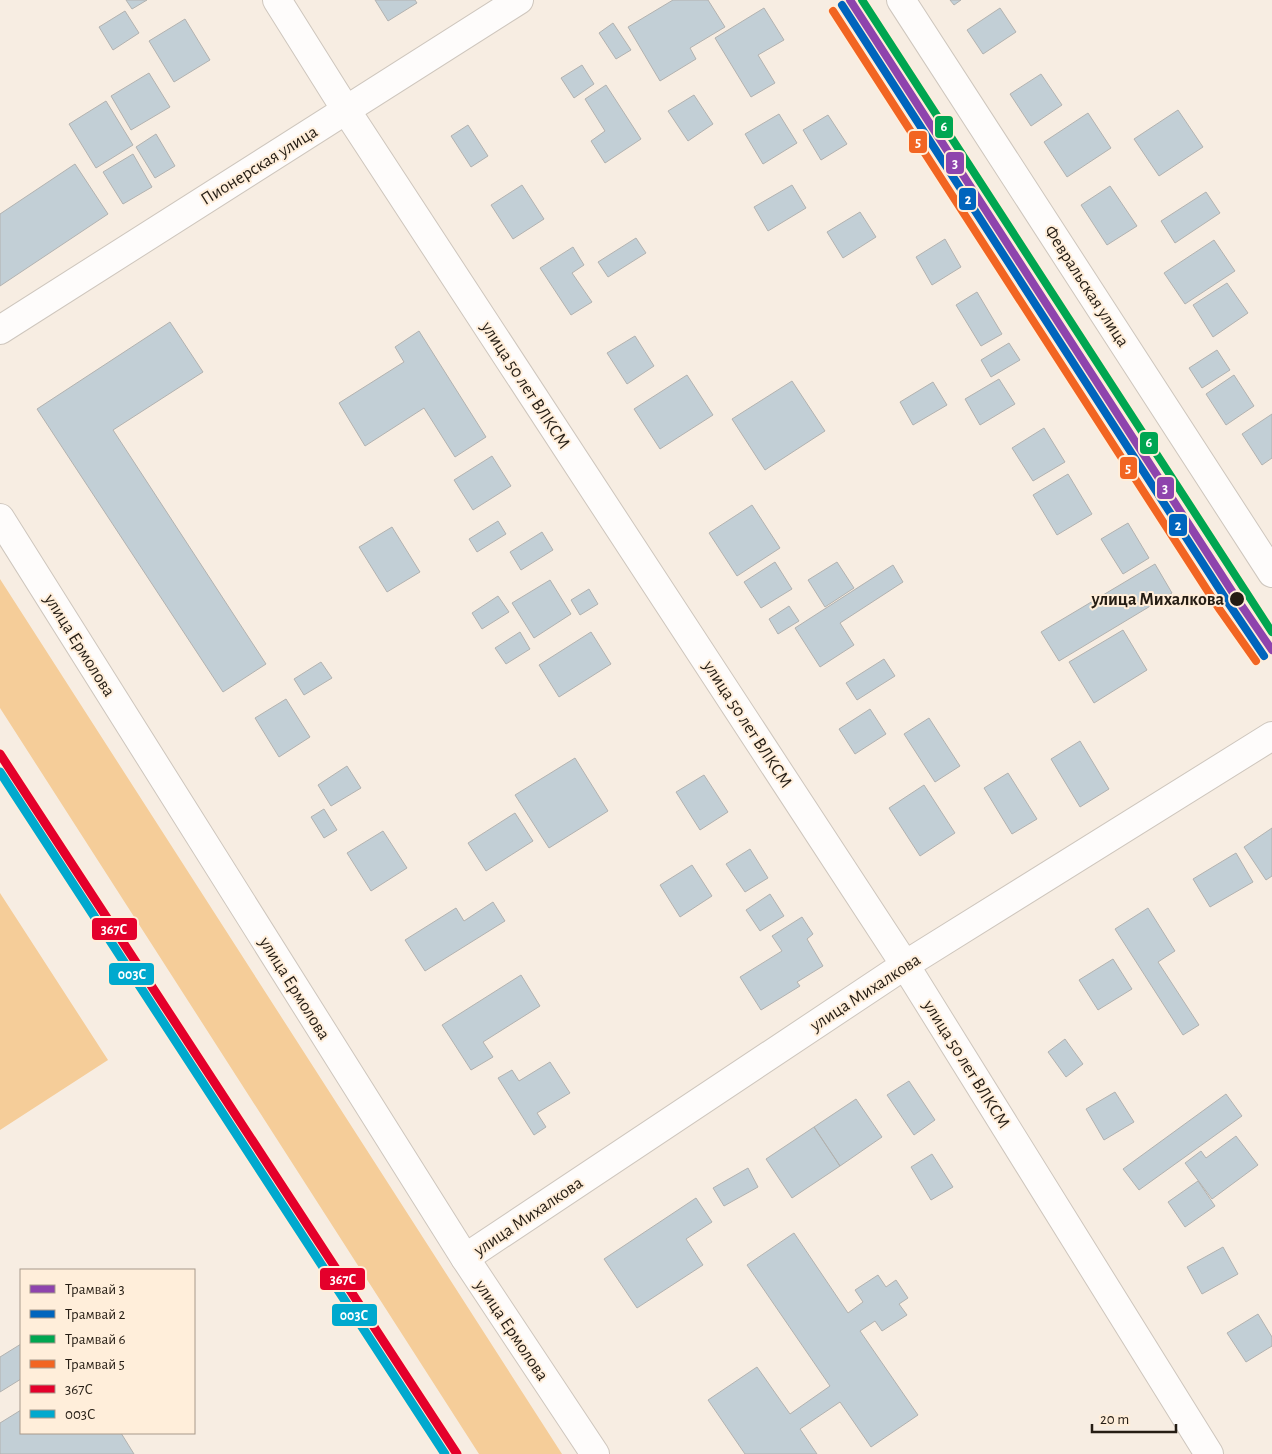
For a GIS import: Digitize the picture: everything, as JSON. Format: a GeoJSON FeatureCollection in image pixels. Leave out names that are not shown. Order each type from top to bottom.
{"type":"FeatureCollection","features":[{"type":"Feature","properties":{"kind":"street","name":"улица 50 лет ВЛКСМ"},"geometry":{"type":"LineString","coordinates":[[277,0],[346,110],[905,965],[1209,1454]]}},
{"type":"Feature","properties":{"kind":"street","name":"Пионерская улица"},"geometry":{"type":"LineString","coordinates":[[0,330],[519,0]]}},
{"type":"Feature","properties":{"kind":"street","name":"Февральская улица"},"geometry":{"type":"LineString","coordinates":[[901,0],[1272,573]]}},
{"type":"Feature","properties":{"kind":"street","name":"улица Ермолова"},"geometry":{"type":"LineString","coordinates":[[0,518],[465,1258],[595,1454]]}},
{"type":"Feature","properties":{"kind":"street","name":"улица Михалкова"},"geometry":{"type":"LineString","coordinates":[[465,1258],[905,965],[1272,736]]}},
{"type":"Feature","properties":{"kind":"shaded area"},"geometry":{"type":"Polygon","coordinates":[[[0,579],[562,1454],[479,1454],[0,708],[0,579]]]}},
{"type":"Feature","properties":{"kind":"shaded area"},"geometry":{"type":"Polygon","coordinates":[[[0,893],[108,1060],[0,1130],[0,893]]]}},
{"type":"Feature","properties":{"kind":"building"},"geometry":{"type":"Polygon","coordinates":[[[126,0],[147,0],[132,9],[126,0]]]}},
{"type":"Feature","properties":{"kind":"building"},"geometry":{"type":"Polygon","coordinates":[[[375,0],[415,0],[417,3],[388,21],[375,0]]]}},
{"type":"Feature","properties":{"kind":"building"},"geometry":{"type":"Polygon","coordinates":[[[673,0],[708,0],[725,27],[690,48],[696,59],[660,81],[628,27],[673,0]]]}},
{"type":"Feature","properties":{"kind":"building"},"geometry":{"type":"Polygon","coordinates":[[[950,0],[961,0],[954,5],[950,0]]]}},
{"type":"Feature","properties":{"kind":"building"},"geometry":{"type":"Polygon","coordinates":[[[764,8],[784,40],[758,55],[775,83],[751,97],[715,38],[764,8]]]}},
{"type":"Feature","properties":{"kind":"building"},"geometry":{"type":"Polygon","coordinates":[[[1000,8],[1016,32],[983,54],[967,30],[1000,8]]]}},
{"type":"Feature","properties":{"kind":"building"},"geometry":{"type":"Polygon","coordinates":[[[125,11],[139,33],[113,50],[99,27],[125,11]]]}},
{"type":"Feature","properties":{"kind":"building"},"geometry":{"type":"Polygon","coordinates":[[[185,19],[210,60],[174,82],[149,41],[185,19]]]}},
{"type":"Feature","properties":{"kind":"building"},"geometry":{"type":"Polygon","coordinates":[[[613,23],[631,50],[616,59],[599,33],[613,23]]]}},
{"type":"Feature","properties":{"kind":"building"},"geometry":{"type":"Polygon","coordinates":[[[582,65],[594,84],[574,98],[561,78],[582,65]]]}},
{"type":"Feature","properties":{"kind":"building"},"geometry":{"type":"Polygon","coordinates":[[[149,73],[170,107],[131,130],[111,96],[149,73]]]}},
{"type":"Feature","properties":{"kind":"building"},"geometry":{"type":"Polygon","coordinates":[[[1041,74],[1062,105],[1031,126],[1010,94],[1041,74]]]}},
{"type":"Feature","properties":{"kind":"building"},"geometry":{"type":"Polygon","coordinates":[[[606,85],[641,139],[605,163],[591,141],[605,131],[585,99],[606,85]]]}},
{"type":"Feature","properties":{"kind":"building"},"geometry":{"type":"Polygon","coordinates":[[[694,95],[713,124],[688,141],[668,111],[694,95]]]}},
{"type":"Feature","properties":{"kind":"building"},"geometry":{"type":"Polygon","coordinates":[[[106,101],[133,145],[96,168],[69,124],[106,101]]]}},
{"type":"Feature","properties":{"kind":"building"},"geometry":{"type":"Polygon","coordinates":[[[1178,110],[1203,147],[1159,176],[1134,139],[1178,110]]]}},
{"type":"Feature","properties":{"kind":"building"},"geometry":{"type":"Polygon","coordinates":[[[1088,113],[1111,148],[1067,177],[1044,142],[1088,113]]]}},
{"type":"Feature","properties":{"kind":"building"},"geometry":{"type":"Polygon","coordinates":[[[779,114],[797,143],[763,164],[745,134],[779,114]]]}},
{"type":"Feature","properties":{"kind":"building"},"geometry":{"type":"Polygon","coordinates":[[[828,115],[847,144],[821,160],[803,130],[828,115]]]}},
{"type":"Feature","properties":{"kind":"building"},"geometry":{"type":"Polygon","coordinates":[[[468,125],[488,156],[471,167],[451,136],[468,125]]]}},
{"type":"Feature","properties":{"kind":"building"},"geometry":{"type":"Polygon","coordinates":[[[156,134],[175,166],[155,178],[136,147],[156,134]]]}},
{"type":"Feature","properties":{"kind":"building"},"geometry":{"type":"Polygon","coordinates":[[[133,154],[152,187],[123,204],[103,172],[133,154]]]}},
{"type":"Feature","properties":{"kind":"building"},"geometry":{"type":"Polygon","coordinates":[[[75,164],[108,214],[0,286],[0,214],[75,164]]]}},
{"type":"Feature","properties":{"kind":"building"},"geometry":{"type":"Polygon","coordinates":[[[522,185],[544,219],[513,239],[491,205],[522,185]]]}},
{"type":"Feature","properties":{"kind":"building"},"geometry":{"type":"Polygon","coordinates":[[[792,185],[806,208],[768,231],[754,207],[792,185]]]}},
{"type":"Feature","properties":{"kind":"building"},"geometry":{"type":"Polygon","coordinates":[[[1110,186],[1137,226],[1107,245],[1081,205],[1110,186]]]}},
{"type":"Feature","properties":{"kind":"building"},"geometry":{"type":"Polygon","coordinates":[[[1206,192],[1220,213],[1175,243],[1161,221],[1206,192]]]}},
{"type":"Feature","properties":{"kind":"building"},"geometry":{"type":"Polygon","coordinates":[[[860,212],[876,237],[843,258],[827,232],[860,212]]]}},
{"type":"Feature","properties":{"kind":"building"},"geometry":{"type":"Polygon","coordinates":[[[636,238],[646,253],[608,277],[598,262],[636,238]]]}},
{"type":"Feature","properties":{"kind":"building"},"geometry":{"type":"Polygon","coordinates":[[[945,239],[961,267],[932,285],[916,257],[945,239]]]}},
{"type":"Feature","properties":{"kind":"building"},"geometry":{"type":"Polygon","coordinates":[[[1214,240],[1235,271],[1185,304],[1164,273],[1214,240]]]}},
{"type":"Feature","properties":{"kind":"building"},"geometry":{"type":"Polygon","coordinates":[[[573,247],[584,265],[572,273],[592,302],[571,315],[540,268],[573,247]]]}},
{"type":"Feature","properties":{"kind":"building"},"geometry":{"type":"Polygon","coordinates":[[[1227,283],[1248,313],[1213,337],[1193,305],[1227,283]]]}},
{"type":"Feature","properties":{"kind":"building"},"geometry":{"type":"Polygon","coordinates":[[[977,292],[1002,334],[981,346],[956,305],[977,292]]]}},
{"type":"Feature","properties":{"kind":"building"},"geometry":{"type":"Polygon","coordinates":[[[170,322],[203,372],[113,430],[266,664],[223,692],[37,409],[170,322]]]}},
{"type":"Feature","properties":{"kind":"building"},"geometry":{"type":"Polygon","coordinates":[[[419,331],[486,437],[455,457],[424,408],[365,446],[339,403],[404,362],[395,347],[419,331]]]}},
{"type":"Feature","properties":{"kind":"building"},"geometry":{"type":"Polygon","coordinates":[[[635,336],[654,366],[627,384],[607,353],[635,336]]]}},
{"type":"Feature","properties":{"kind":"building"},"geometry":{"type":"Polygon","coordinates":[[[1009,343],[1020,360],[991,377],[981,360],[1009,343]]]}},
{"type":"Feature","properties":{"kind":"building"},"geometry":{"type":"Polygon","coordinates":[[[1217,350],[1230,370],[1202,388],[1189,368],[1217,350]]]}},
{"type":"Feature","properties":{"kind":"building"},"geometry":{"type":"Polygon","coordinates":[[[687,375],[713,415],[660,449],[634,409],[687,375]]]}},
{"type":"Feature","properties":{"kind":"building"},"geometry":{"type":"Polygon","coordinates":[[[1234,375],[1254,406],[1226,425],[1206,394],[1234,375]]]}},
{"type":"Feature","properties":{"kind":"building"},"geometry":{"type":"Polygon","coordinates":[[[999,379],[1015,404],[980,425],[965,399],[999,379]]]}},
{"type":"Feature","properties":{"kind":"building"},"geometry":{"type":"Polygon","coordinates":[[[792,381],[825,431],[765,470],[732,419],[792,381]]]}},
{"type":"Feature","properties":{"kind":"building"},"geometry":{"type":"Polygon","coordinates":[[[933,382],[947,405],[913,425],[900,402],[933,382]]]}},
{"type":"Feature","properties":{"kind":"building"},"geometry":{"type":"Polygon","coordinates":[[[1272,414],[1272,458],[1262,465],[1242,434],[1272,414]]]}},
{"type":"Feature","properties":{"kind":"building"},"geometry":{"type":"Polygon","coordinates":[[[1044,428],[1065,462],[1033,481],[1012,448],[1044,428]]]}},
{"type":"Feature","properties":{"kind":"building"},"geometry":{"type":"Polygon","coordinates":[[[492,456],[511,486],[473,510],[454,480],[492,456]]]}},
{"type":"Feature","properties":{"kind":"building"},"geometry":{"type":"Polygon","coordinates":[[[1068,474],[1092,514],[1057,535],[1033,495],[1068,474]]]}},
{"type":"Feature","properties":{"kind":"building"},"geometry":{"type":"Polygon","coordinates":[[[752,505],[780,548],[737,576],[709,533],[752,505]]]}},
{"type":"Feature","properties":{"kind":"building"},"geometry":{"type":"Polygon","coordinates":[[[498,521],[506,534],[477,552],[469,539],[498,521]]]}},
{"type":"Feature","properties":{"kind":"building"},"geometry":{"type":"Polygon","coordinates":[[[1128,523],[1149,558],[1123,574],[1101,539],[1128,523]]]}},
{"type":"Feature","properties":{"kind":"building"},"geometry":{"type":"Polygon","coordinates":[[[392,527],[420,572],[387,592],[359,547],[392,527]]]}},
{"type":"Feature","properties":{"kind":"building"},"geometry":{"type":"Polygon","coordinates":[[[542,532],[553,550],[521,570],[510,552],[542,532]]]}},
{"type":"Feature","properties":{"kind":"building"},"geometry":{"type":"Polygon","coordinates":[[[775,562],[792,589],[761,608],[744,582],[775,562]]]}},
{"type":"Feature","properties":{"kind":"building"},"geometry":{"type":"Polygon","coordinates":[[[837,562],[854,588],[825,607],[808,580],[837,562]]]}},
{"type":"Feature","properties":{"kind":"building"},"geometry":{"type":"Polygon","coordinates":[[[1155,564],[1172,593],[1059,661],[1041,632],[1155,564]]]}},
{"type":"Feature","properties":{"kind":"building"},"geometry":{"type":"Polygon","coordinates":[[[893,565],[903,582],[840,623],[854,645],[820,667],[795,628],[893,565]]]}},
{"type":"Feature","properties":{"kind":"building"},"geometry":{"type":"Polygon","coordinates":[[[550,580],[571,614],[534,638],[512,603],[550,580]]]}},
{"type":"Feature","properties":{"kind":"building"},"geometry":{"type":"Polygon","coordinates":[[[589,589],[598,604],[580,615],[571,600],[589,589]]]}},
{"type":"Feature","properties":{"kind":"building"},"geometry":{"type":"Polygon","coordinates":[[[498,596],[509,612],[482,629],[472,613],[498,596]]]}},
{"type":"Feature","properties":{"kind":"building"},"geometry":{"type":"Polygon","coordinates":[[[789,606],[799,621],[778,634],[769,619],[789,606]]]}},
{"type":"Feature","properties":{"kind":"building"},"geometry":{"type":"Polygon","coordinates":[[[1123,630],[1147,670],[1094,703],[1069,662],[1123,630]]]}},
{"type":"Feature","properties":{"kind":"building"},"geometry":{"type":"Polygon","coordinates":[[[520,632],[530,649],[506,664],[495,648],[520,632]]]}},
{"type":"Feature","properties":{"kind":"building"},"geometry":{"type":"Polygon","coordinates":[[[591,632],[611,664],[559,697],[539,665],[591,632]]]}},
{"type":"Feature","properties":{"kind":"building"},"geometry":{"type":"Polygon","coordinates":[[[884,659],[895,676],[857,700],[846,683],[884,659]]]}},
{"type":"Feature","properties":{"kind":"building"},"geometry":{"type":"Polygon","coordinates":[[[321,662],[332,678],[304,695],[294,679],[321,662]]]}},
{"type":"Feature","properties":{"kind":"building"},"geometry":{"type":"Polygon","coordinates":[[[286,699],[310,737],[279,757],[255,718],[286,699]]]}},
{"type":"Feature","properties":{"kind":"building"},"geometry":{"type":"Polygon","coordinates":[[[870,709],[886,734],[855,754],[839,729],[870,709]]]}},
{"type":"Feature","properties":{"kind":"building"},"geometry":{"type":"Polygon","coordinates":[[[929,718],[960,766],[935,782],[904,734],[929,718]]]}},
{"type":"Feature","properties":{"kind":"building"},"geometry":{"type":"Polygon","coordinates":[[[1080,741],[1109,789],[1080,807],[1051,759],[1080,741]]]}},
{"type":"Feature","properties":{"kind":"building"},"geometry":{"type":"Polygon","coordinates":[[[575,758],[608,811],[549,848],[515,795],[575,758]]]}},
{"type":"Feature","properties":{"kind":"building"},"geometry":{"type":"Polygon","coordinates":[[[347,766],[361,788],[331,806],[318,785],[347,766]]]}},
{"type":"Feature","properties":{"kind":"building"},"geometry":{"type":"Polygon","coordinates":[[[1008,773],[1037,819],[1012,834],[984,788],[1008,773]]]}},
{"type":"Feature","properties":{"kind":"building"},"geometry":{"type":"Polygon","coordinates":[[[704,775],[728,812],[700,830],[676,792],[704,775]]]}},
{"type":"Feature","properties":{"kind":"building"},"geometry":{"type":"Polygon","coordinates":[[[924,785],[955,833],[920,856],[889,808],[924,785]]]}},
{"type":"Feature","properties":{"kind":"building"},"geometry":{"type":"Polygon","coordinates":[[[324,809],[337,830],[324,838],[311,817],[324,809]]]}},
{"type":"Feature","properties":{"kind":"building"},"geometry":{"type":"Polygon","coordinates":[[[515,813],[533,841],[486,871],[468,843],[515,813]]]}},
{"type":"Feature","properties":{"kind":"building"},"geometry":{"type":"Polygon","coordinates":[[[1272,828],[1272,876],[1266,880],[1244,847],[1272,828]]]}},
{"type":"Feature","properties":{"kind":"building"},"geometry":{"type":"Polygon","coordinates":[[[383,831],[407,868],[371,891],[347,853],[383,831]]]}},
{"type":"Feature","properties":{"kind":"building"},"geometry":{"type":"Polygon","coordinates":[[[750,849],[768,878],[745,892],[726,864],[750,849]]]}},
{"type":"Feature","properties":{"kind":"building"},"geometry":{"type":"Polygon","coordinates":[[[1236,853],[1253,882],[1210,907],[1193,879],[1236,853]]]}},
{"type":"Feature","properties":{"kind":"building"},"geometry":{"type":"Polygon","coordinates":[[[692,865],[712,896],[680,917],[660,885],[692,865]]]}},
{"type":"Feature","properties":{"kind":"building"},"geometry":{"type":"Polygon","coordinates":[[[770,894],[784,916],[760,931],[746,910],[770,894]]]}},
{"type":"Feature","properties":{"kind":"building"},"geometry":{"type":"Polygon","coordinates":[[[493,902],[505,921],[425,971],[405,940],[456,908],[464,921],[493,902]]]}},
{"type":"Feature","properties":{"kind":"building"},"geometry":{"type":"Polygon","coordinates":[[[1148,908],[1175,951],[1158,962],[1199,1025],[1183,1035],[1115,929],[1148,908]]]}},
{"type":"Feature","properties":{"kind":"building"},"geometry":{"type":"Polygon","coordinates":[[[802,917],[813,934],[807,939],[823,966],[797,982],[800,986],[761,1010],[740,977],[782,951],[772,936],[802,917]]]}},
{"type":"Feature","properties":{"kind":"building"},"geometry":{"type":"Polygon","coordinates":[[[1113,959],[1132,989],[1098,1010],[1079,980],[1113,959]]]}},
{"type":"Feature","properties":{"kind":"building"},"geometry":{"type":"Polygon","coordinates":[[[521,975],[540,1006],[483,1042],[493,1057],[471,1070],[442,1025],[521,975]]]}},
{"type":"Feature","properties":{"kind":"building"},"geometry":{"type":"Polygon","coordinates":[[[1065,1039],[1083,1064],[1066,1077],[1048,1052],[1065,1039]]]}},
{"type":"Feature","properties":{"kind":"building"},"geometry":{"type":"Polygon","coordinates":[[[550,1062],[570,1093],[537,1113],[546,1127],[534,1135],[498,1078],[512,1070],[519,1081],[550,1062]]]}},
{"type":"Feature","properties":{"kind":"building"},"geometry":{"type":"Polygon","coordinates":[[[909,1081],[935,1120],[914,1135],[887,1095],[909,1081]]]}},
{"type":"Feature","properties":{"kind":"building"},"geometry":{"type":"Polygon","coordinates":[[[1115,1092],[1134,1122],[1104,1140],[1086,1109],[1115,1092]]]}},
{"type":"Feature","properties":{"kind":"building"},"geometry":{"type":"Polygon","coordinates":[[[1226,1094],[1242,1116],[1139,1190],[1123,1169],[1226,1094]]]}},
{"type":"Feature","properties":{"kind":"building"},"geometry":{"type":"Polygon","coordinates":[[[856,1099],[882,1137],[840,1166],[814,1127],[856,1099]]]}},
{"type":"Feature","properties":{"kind":"building"},"geometry":{"type":"Polygon","coordinates":[[[814,1127],[840,1166],[792,1198],[766,1159],[814,1127]]]}},
{"type":"Feature","properties":{"kind":"building"},"geometry":{"type":"Polygon","coordinates":[[[1236,1136],[1258,1165],[1212,1199],[1185,1163],[1201,1151],[1206,1158],[1236,1136]]]}},
{"type":"Feature","properties":{"kind":"building"},"geometry":{"type":"Polygon","coordinates":[[[932,1154],[953,1187],[931,1200],[911,1167],[932,1154]]]}},
{"type":"Feature","properties":{"kind":"building"},"geometry":{"type":"Polygon","coordinates":[[[748,1168],[758,1187],[724,1206],[713,1188],[748,1168]]]}},
{"type":"Feature","properties":{"kind":"building"},"geometry":{"type":"Polygon","coordinates":[[[1198,1181],[1215,1206],[1185,1227],[1168,1202],[1198,1181]]]}},
{"type":"Feature","properties":{"kind":"building"},"geometry":{"type":"Polygon","coordinates":[[[696,1198],[712,1222],[686,1239],[703,1265],[637,1308],[604,1259],[696,1198]]]}},
{"type":"Feature","properties":{"kind":"building"},"geometry":{"type":"Polygon","coordinates":[[[794,1233],[848,1313],[863,1302],[855,1290],[878,1275],[886,1287],[896,1280],[908,1298],[899,1304],[907,1315],[882,1331],[875,1321],[860,1331],[918,1415],[871,1447],[840,1402],[800,1429],[817,1454],[745,1454],[708,1400],[757,1367],[790,1414],[830,1386],[747,1265],[794,1233]]]}},
{"type":"Feature","properties":{"kind":"building"},"geometry":{"type":"Polygon","coordinates":[[[1223,1247],[1238,1274],[1202,1294],[1187,1267],[1223,1247]]]}},
{"type":"Feature","properties":{"kind":"building"},"geometry":{"type":"Polygon","coordinates":[[[1258,1314],[1272,1337],[1272,1346],[1246,1362],[1227,1333],[1258,1314]]]}},
{"type":"Feature","properties":{"kind":"building"},"geometry":{"type":"Polygon","coordinates":[[[20,1345],[20,1380],[0,1392],[0,1357],[20,1345]]]}},
{"type":"Feature","properties":{"kind":"building"},"geometry":{"type":"Polygon","coordinates":[[[20,1411],[20,1434],[122,1434],[134,1454],[0,1454],[0,1423],[20,1411]]]}},
{"type":"Feature","properties":{"kind":"tram line","name":"3"},"geometry":{"type":"LineString","coordinates":[[850,0],[1237,599],[1272,650]]}},
{"type":"Feature","properties":{"kind":"tram line","name":"6"},"geometry":{"type":"LineString","coordinates":[[862,0],[1272,632]]}},
{"type":"Feature","properties":{"kind":"tram line","name":"2"},"geometry":{"type":"LineString","coordinates":[[842,5],[1264,656]]}},
{"type":"Feature","properties":{"kind":"tram line","name":"5"},"geometry":{"type":"LineString","coordinates":[[833,11],[1220,610],[1256,661]]}},
{"type":"Feature","properties":{"kind":"transit line","name":"367С"},"geometry":{"type":"LineString","coordinates":[[0,754],[457,1454]]}},
{"type":"Feature","properties":{"kind":"transit line","name":"003С"},"geometry":{"type":"LineString","coordinates":[[0,772],[445,1454]]}},
{"type":"Feature","properties":{"kind":"place","name":"улица Михалкова"},"geometry":{"type":"Point","coordinates":[1237,599]}}]}
